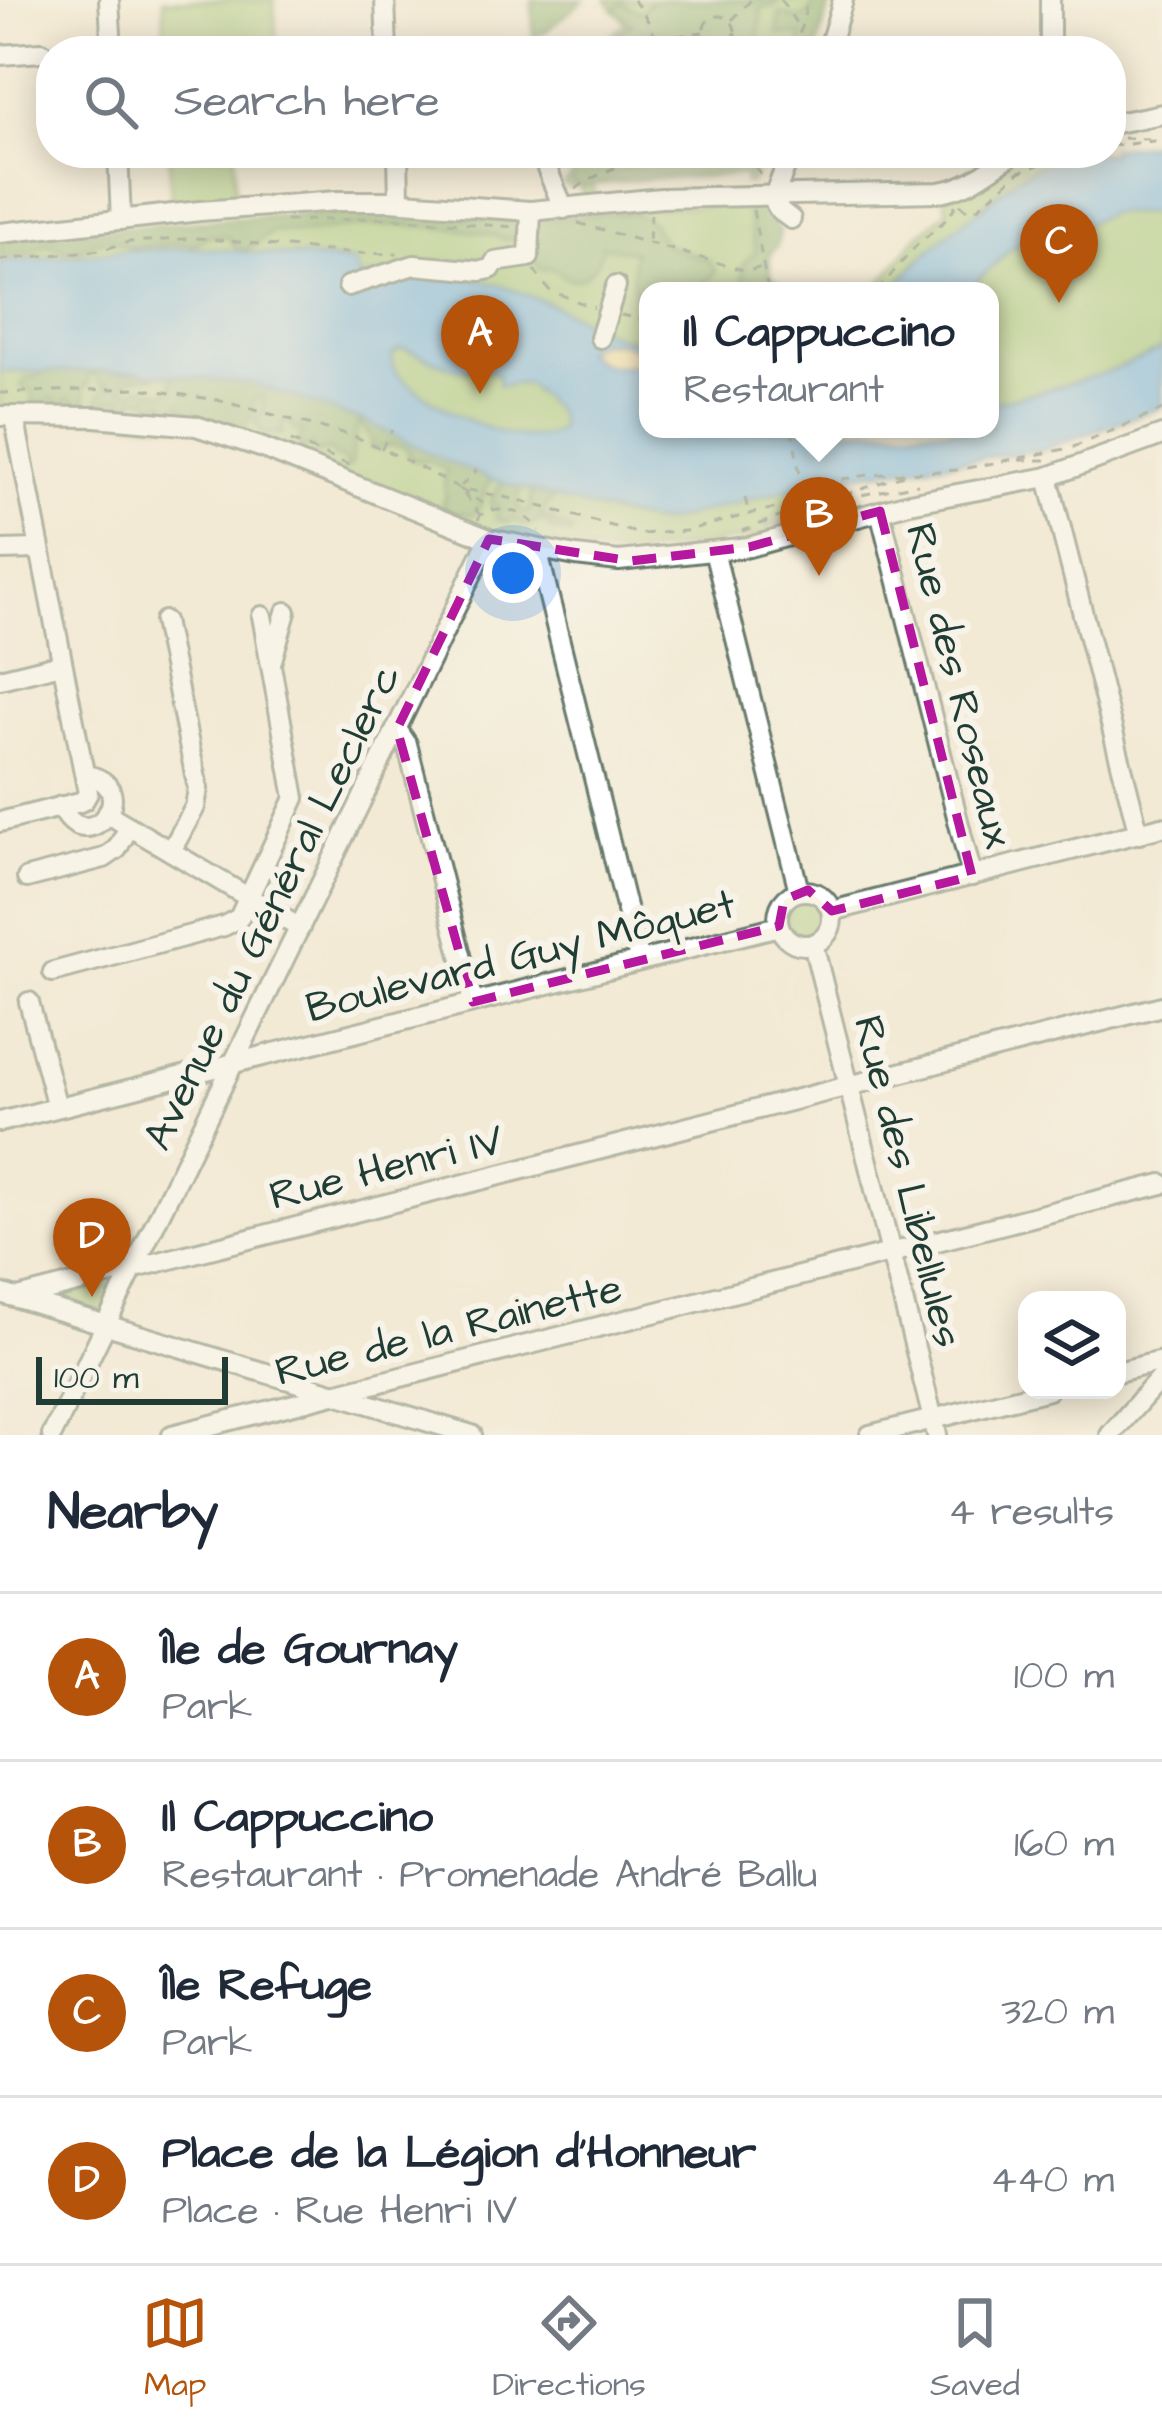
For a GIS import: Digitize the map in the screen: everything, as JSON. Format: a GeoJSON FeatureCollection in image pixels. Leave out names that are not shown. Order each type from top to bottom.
{"type":"FeatureCollection","features":[{"type":"Feature","properties":{"kind":"street"},"geometry":{"type":"LineString","coordinates":[[109,0],[111,36]]}},
{"type":"Feature","properties":{"kind":"street"},"geometry":{"type":"LineString","coordinates":[[385,0],[386,36]]}},
{"type":"Feature","properties":{"kind":"street"},"geometry":{"type":"LineString","coordinates":[[832,36],[843,0]]}},
{"type":"Feature","properties":{"kind":"street"},"geometry":{"type":"LineString","coordinates":[[1050,0],[1050,36]]}},
{"type":"Feature","properties":{"kind":"street"},"geometry":{"type":"LineString","coordinates":[[0,55],[36,52]]}},
{"type":"Feature","properties":{"kind":"street"},"geometry":{"type":"LineString","coordinates":[[1126,121],[1162,114]]}},
{"type":"Feature","properties":{"kind":"street"},"geometry":{"type":"LineString","coordinates":[[119,168],[121,220]]}},
{"type":"Feature","properties":{"kind":"street"},"geometry":{"type":"LineString","coordinates":[[391,168],[395,201]]}},
{"type":"Feature","properties":{"kind":"street"},"geometry":{"type":"LineString","coordinates":[[395,201],[397,168]]}},
{"type":"Feature","properties":{"kind":"street"},"geometry":{"type":"LineString","coordinates":[[548,168],[572,213]]}},
{"type":"Feature","properties":{"kind":"street"},"geometry":{"type":"LineString","coordinates":[[785,168],[774,196],[778,209],[791,219]]}},
{"type":"Feature","properties":{"kind":"street"},"geometry":{"type":"LineString","coordinates":[[0,233],[255,206],[395,201],[531,219],[661,198],[952,191],[993,168]]}},
{"type":"Feature","properties":{"kind":"street"},"geometry":{"type":"LineString","coordinates":[[348,286],[415,265],[481,271],[495,262],[529,257],[531,219]]}},
{"type":"Feature","properties":{"kind":"street"},"geometry":{"type":"LineString","coordinates":[[600,338],[616,286]]}},
{"type":"Feature","properties":{"kind":"street"},"geometry":{"type":"LineString","coordinates":[[0,821],[87,797],[40,549],[7,416],[95,417],[196,426],[490,531],[619,561],[749,547],[1162,435]]}},
{"type":"Feature","properties":{"kind":"street"},"geometry":{"type":"LineString","coordinates":[[1048,468],[1138,833]]}},
{"type":"Feature","properties":{"kind":"street","name":"Rue des Roseaux"},"geometry":{"type":"LineString","coordinates":[[880,511],[972,876]]}},
{"type":"Feature","properties":{"kind":"street","name":"Avenue du Général Leclerc"},"geometry":{"type":"LineString","coordinates":[[52,1435],[490,531]]}},
{"type":"Feature","properties":{"kind":"street"},"geometry":{"type":"LineString","coordinates":[[539,542],[639,959]]}},
{"type":"Feature","properties":{"kind":"street"},"geometry":{"type":"LineString","coordinates":[[0,550],[40,549]]}},
{"type":"Feature","properties":{"kind":"street"},"geometry":{"type":"LineString","coordinates":[[714,551],[799,891]]}},
{"type":"Feature","properties":{"kind":"street"},"geometry":{"type":"LineString","coordinates":[[271,664],[286,612]]}},
{"type":"Feature","properties":{"kind":"street"},"geometry":{"type":"LineString","coordinates":[[53,972],[232,924],[239,918],[296,798],[262,616]]}},
{"type":"Feature","properties":{"kind":"street"},"geometry":{"type":"LineString","coordinates":[[164,621],[199,789],[195,808],[171,851]]}},
{"type":"Feature","properties":{"kind":"street"},"geometry":{"type":"LineString","coordinates":[[0,679],[62,664]]}},
{"type":"Feature","properties":{"kind":"street"},"geometry":{"type":"LineString","coordinates":[[397,729],[407,744],[473,1002]]}},
{"type":"Feature","properties":{"kind":"street"},"geometry":{"type":"LineString","coordinates":[[61,806],[69,820],[85,826],[96,825],[108,814],[112,803],[108,788],[96,777],[85,775]]}},
{"type":"Feature","properties":{"kind":"street"},"geometry":{"type":"LineString","coordinates":[[108,814],[300,928]]}},
{"type":"Feature","properties":{"kind":"street"},"geometry":{"type":"LineString","coordinates":[[27,878],[104,858],[117,849],[129,827]]}},
{"type":"Feature","properties":{"kind":"street"},"geometry":{"type":"LineString","coordinates":[[832,911],[1162,827]]}},
{"type":"Feature","properties":{"kind":"street"},"geometry":{"type":"LineString","coordinates":[[799,891],[816,892],[832,911],[827,935],[813,944],[788,940],[779,926],[784,900],[799,891]]}},
{"type":"Feature","properties":{"kind":"street","name":"Boulevard Guy Môquet"},"geometry":{"type":"LineString","coordinates":[[0,1121],[779,926]]}},
{"type":"Feature","properties":{"kind":"street","name":"Rue des Libellules"},"geometry":{"type":"LineString","coordinates":[[813,944],[935,1427]]}},
{"type":"Feature","properties":{"kind":"street"},"geometry":{"type":"LineString","coordinates":[[29,1002],[57,1107]]}},
{"type":"Feature","properties":{"kind":"street","name":"Rue Henri IV"},"geometry":{"type":"LineString","coordinates":[[9,1296],[1162,1006]]}},
{"type":"Feature","properties":{"kind":"street","name":"Rue de la Rainette"},"geometry":{"type":"LineString","coordinates":[[172,1435],[1162,1184]]}},
{"type":"Feature","properties":{"kind":"street"},"geometry":{"type":"LineString","coordinates":[[9,1296],[472,1435]]}},
{"type":"Feature","properties":{"kind":"street"},"geometry":{"type":"LineString","coordinates":[[1126,1370],[1162,1361]]}},
{"type":"Feature","properties":{"kind":"street"},"geometry":{"type":"LineString","coordinates":[[1110,1435],[1162,1376]]}},
{"type":"Feature","properties":{"kind":"street"},"geometry":{"type":"LineString","coordinates":[[870,1435],[935,1427],[1021,1399]]}},
{"type":"Feature","properties":{"kind":"path"},"geometry":{"type":"LineString","coordinates":[[633,0],[654,36]]}},
{"type":"Feature","properties":{"kind":"path"},"geometry":{"type":"LineString","coordinates":[[640,7],[647,0]]}},
{"type":"Feature","properties":{"kind":"path"},"geometry":{"type":"LineString","coordinates":[[731,22],[751,0]]}},
{"type":"Feature","properties":{"kind":"path"},"geometry":{"type":"LineString","coordinates":[[781,0],[801,31]]}},
{"type":"Feature","properties":{"kind":"path"},"geometry":{"type":"LineString","coordinates":[[800,36],[808,0]]}},
{"type":"Feature","properties":{"kind":"path"},"geometry":{"type":"LineString","coordinates":[[706,36],[711,18],[722,16],[731,22],[734,36]]}},
{"type":"Feature","properties":{"kind":"path"},"geometry":{"type":"LineString","coordinates":[[673,36],[704,32]]}},
{"type":"Feature","properties":{"kind":"path"},"geometry":{"type":"LineString","coordinates":[[1126,140],[1162,140]]}},
{"type":"Feature","properties":{"kind":"path"},"geometry":{"type":"LineString","coordinates":[[613,168],[578,186],[572,213],[649,243],[747,271],[763,267]]}},
{"type":"Feature","properties":{"kind":"path"},"geometry":{"type":"LineString","coordinates":[[885,282],[949,217],[956,202],[967,210],[978,208],[1030,168]]}},
{"type":"Feature","properties":{"kind":"path"},"geometry":{"type":"LineString","coordinates":[[749,196],[746,202],[752,203],[766,282]]}},
{"type":"Feature","properties":{"kind":"path"},"geometry":{"type":"LineString","coordinates":[[649,243],[651,206]]}},
{"type":"Feature","properties":{"kind":"path"},"geometry":{"type":"LineString","coordinates":[[272,222],[531,219]]}},
{"type":"Feature","properties":{"kind":"path"},"geometry":{"type":"LineString","coordinates":[[0,260],[101,250],[129,242],[199,238],[400,254]]}},
{"type":"Feature","properties":{"kind":"path"},"geometry":{"type":"LineString","coordinates":[[529,257],[549,290],[639,319]]}},
{"type":"Feature","properties":{"kind":"path"},"geometry":{"type":"LineString","coordinates":[[0,393],[138,388],[218,400],[353,436],[493,510],[526,515],[539,542]]}},
{"type":"Feature","properties":{"kind":"path"},"geometry":{"type":"LineString","coordinates":[[806,485],[957,470],[1071,448],[1162,410]]}},
{"type":"Feature","properties":{"kind":"path"},"geometry":{"type":"LineString","coordinates":[[381,449],[392,430]]}},
{"type":"Feature","properties":{"kind":"path"},"geometry":{"type":"LineString","coordinates":[[794,438],[804,500],[801,517]]}},
{"type":"Feature","properties":{"kind":"path"},"geometry":{"type":"LineString","coordinates":[[1012,460],[1048,468]]}},
{"type":"Feature","properties":{"kind":"path"},"geometry":{"type":"LineString","coordinates":[[459,488],[477,470]]}},
{"type":"Feature","properties":{"kind":"path"},"geometry":{"type":"LineString","coordinates":[[842,478],[843,496],[910,472]]}},
{"type":"Feature","properties":{"kind":"path"},"geometry":{"type":"LineString","coordinates":[[459,488],[526,500],[641,534],[685,531],[786,507],[803,509]]}},
{"type":"Feature","properties":{"kind":"path"},"geometry":{"type":"LineString","coordinates":[[459,488],[490,531]]}},
{"type":"Feature","properties":{"kind":"path"},"geometry":{"type":"LineString","coordinates":[[745,498],[749,514]]}},
{"type":"Feature","properties":{"kind":"path"},"geometry":{"type":"LineString","coordinates":[[729,535],[803,509]]}},
{"type":"Feature","properties":{"kind":"path"},"geometry":{"type":"LineString","coordinates":[[479,517],[493,510]]}},
{"type":"Feature","properties":{"kind":"path"},"geometry":{"type":"LineString","coordinates":[[525,531],[539,542]]}},
{"type":"Feature","properties":{"kind":"highlighted area"},"geometry":{"type":"Polygon","coordinates":[[[880,511],[972,876],[832,911],[808,890],[784,900],[779,926],[473,1002],[397,729],[489,539],[631,561],[749,547],[880,511]]]}},
{"type":"Feature","properties":{"kind":"green space"},"geometry":{"type":"Polygon","coordinates":[[[163,0],[274,0],[276,36],[164,36],[163,0]]]}},
{"type":"Feature","properties":{"kind":"green space"},"geometry":{"type":"Polygon","coordinates":[[[532,0],[584,0],[545,32],[533,36],[532,0]]]}},
{"type":"Feature","properties":{"kind":"green space"},"geometry":{"type":"Polygon","coordinates":[[[607,0],[831,0],[820,36],[611,36],[626,23],[607,0]]]}},
{"type":"Feature","properties":{"kind":"green space"},"geometry":{"type":"Polygon","coordinates":[[[652,0],[781,0],[762,8],[759,36],[669,36],[648,30],[637,36],[617,36],[632,24],[613,9],[622,3],[640,12],[652,0]]]}},
{"type":"Feature","properties":{"kind":"green space"},"geometry":{"type":"Polygon","coordinates":[[[815,0],[831,0],[820,36],[777,34],[779,13],[798,18],[809,14],[815,0]]]}},
{"type":"Feature","properties":{"kind":"green space"},"geometry":{"type":"Polygon","coordinates":[[[170,168],[235,168],[235,202],[171,205],[170,168]]]}},
{"type":"Feature","properties":{"kind":"green space"},"geometry":{"type":"Polygon","coordinates":[[[581,168],[757,168],[753,180],[744,175],[656,178],[583,186],[573,184],[571,176],[581,168]]]}},
{"type":"Feature","properties":{"kind":"green space"},"geometry":{"type":"Polygon","coordinates":[[[582,168],[762,168],[751,184],[745,184],[744,175],[644,179],[594,184],[595,197],[586,198],[577,184],[570,188],[563,184],[582,168]]]}},
{"type":"Feature","properties":{"kind":"green space"},"geometry":{"type":"Polygon","coordinates":[[[998,168],[1033,168],[916,262],[900,282],[881,282],[917,237],[948,211],[944,197],[998,168]]]}},
{"type":"Feature","properties":{"kind":"green space"},"geometry":{"type":"Polygon","coordinates":[[[783,203],[770,248],[774,282],[639,282],[639,339],[619,337],[545,302],[442,271],[440,279],[415,271],[359,278],[350,261],[202,248],[0,262],[0,245],[320,213],[394,212],[533,221],[645,208],[783,203]]]}},
{"type":"Feature","properties":{"kind":"green space"},"geometry":{"type":"Polygon","coordinates":[[[762,205],[780,231],[768,257],[770,275],[779,282],[743,281],[743,264],[756,251],[747,210],[762,205]]]}},
{"type":"Feature","properties":{"kind":"green space"},"geometry":{"type":"Polygon","coordinates":[[[394,212],[519,221],[605,212],[640,215],[652,223],[663,242],[709,260],[716,272],[706,282],[639,282],[638,309],[634,252],[603,246],[591,270],[571,279],[536,264],[526,224],[506,240],[473,231],[380,225],[277,232],[243,250],[227,236],[208,236],[194,245],[130,248],[105,239],[68,250],[48,244],[29,253],[0,257],[0,239],[246,218],[394,212]]]}},
{"type":"Feature","properties":{"kind":"green space"},"geometry":{"type":"Polygon","coordinates":[[[1108,213],[1162,213],[1162,349],[1099,375],[999,401],[999,282],[976,282],[1013,247],[1108,213]]]}},
{"type":"Feature","properties":{"kind":"green space"},"geometry":{"type":"Polygon","coordinates":[[[402,348],[467,371],[493,370],[499,384],[528,384],[558,411],[560,427],[545,436],[524,437],[499,432],[448,410],[393,369],[391,358],[402,348]]]}},
{"type":"Feature","properties":{"kind":"green space"},"geometry":{"type":"Polygon","coordinates":[[[41,369],[158,372],[131,378],[123,390],[135,391],[140,386],[162,393],[172,390],[172,369],[220,369],[359,417],[352,462],[347,468],[344,459],[333,457],[331,450],[302,449],[302,430],[293,430],[291,422],[283,423],[282,434],[262,434],[255,421],[263,410],[262,397],[254,399],[254,412],[239,431],[229,424],[188,416],[181,404],[177,410],[168,409],[164,401],[150,407],[149,396],[136,397],[131,406],[121,399],[102,405],[99,397],[108,384],[100,383],[98,375],[89,376],[81,404],[70,399],[60,405],[52,398],[46,404],[31,401],[32,390],[21,385],[25,379],[40,376],[41,369]]]}},
{"type":"Feature","properties":{"kind":"green space"},"geometry":{"type":"Polygon","coordinates":[[[136,371],[256,385],[364,421],[491,479],[624,517],[665,522],[797,485],[800,501],[786,504],[787,514],[764,522],[767,526],[789,519],[789,523],[768,528],[770,533],[781,534],[618,557],[488,534],[222,429],[0,412],[0,372],[136,371]]]}},
{"type":"Feature","properties":{"kind":"green space"},"geometry":{"type":"Polygon","coordinates":[[[363,415],[489,474],[481,505],[473,515],[454,516],[442,504],[446,470],[410,458],[406,447],[370,447],[372,439],[360,424],[363,415]]]}},
{"type":"Feature","properties":{"kind":"green space"},"geometry":{"type":"Polygon","coordinates":[[[505,482],[520,487],[518,509],[526,512],[530,511],[532,483],[554,497],[539,517],[552,516],[553,523],[572,530],[571,535],[550,530],[545,521],[525,526],[516,520],[495,519],[499,507],[490,502],[505,482]]]}},
{"type":"Feature","properties":{"kind":"green space"},"geometry":{"type":"Polygon","coordinates":[[[806,898],[820,904],[826,918],[820,932],[806,938],[792,932],[786,918],[792,904],[806,898]]]}},
{"type":"Feature","properties":{"kind":"green space"},"geometry":{"type":"Polygon","coordinates":[[[119,1282],[102,1317],[58,1303],[57,1296],[119,1282]]]}},
{"type":"Feature","properties":{"kind":"sand"},"geometry":{"type":"Polygon","coordinates":[[[620,343],[639,348],[639,364],[605,364],[584,351],[589,345],[620,343]]]}},
{"type":"Feature","properties":{"kind":"water"},"geometry":{"type":"Polygon","coordinates":[[[1162,142],[1162,213],[1108,213],[1079,227],[1013,246],[976,282],[901,282],[943,239],[1028,171],[1126,168],[1126,146],[1162,142]]]}},
{"type":"Feature","properties":{"kind":"water"},"geometry":{"type":"Polygon","coordinates":[[[202,248],[351,262],[359,278],[415,271],[439,279],[442,270],[502,286],[619,337],[639,340],[639,348],[606,342],[584,351],[605,364],[639,364],[639,438],[999,438],[999,401],[1099,375],[1162,349],[1162,407],[1042,450],[829,478],[651,522],[491,479],[364,421],[256,385],[136,371],[0,372],[0,262],[202,248]],[[406,349],[392,355],[393,369],[406,382],[472,422],[521,437],[559,429],[557,413],[530,386],[499,386],[498,375],[486,369],[456,369],[406,349]]]}},
{"type":"Feature","properties":{"kind":"place","name":"Île Refuge"},"geometry":{"type":"Point","coordinates":[1059,303]}},
{"type":"Feature","properties":{"kind":"place","name":"Île de Gournay"},"geometry":{"type":"Point","coordinates":[480,394]}},
{"type":"Feature","properties":{"kind":"place","name":"Il Cappuccino"},"geometry":{"type":"Point","coordinates":[819,576]}},
{"type":"Feature","properties":{"kind":"place","name":"Place de la Légion d'Honneur"},"geometry":{"type":"Point","coordinates":[92,1297]}}]}
